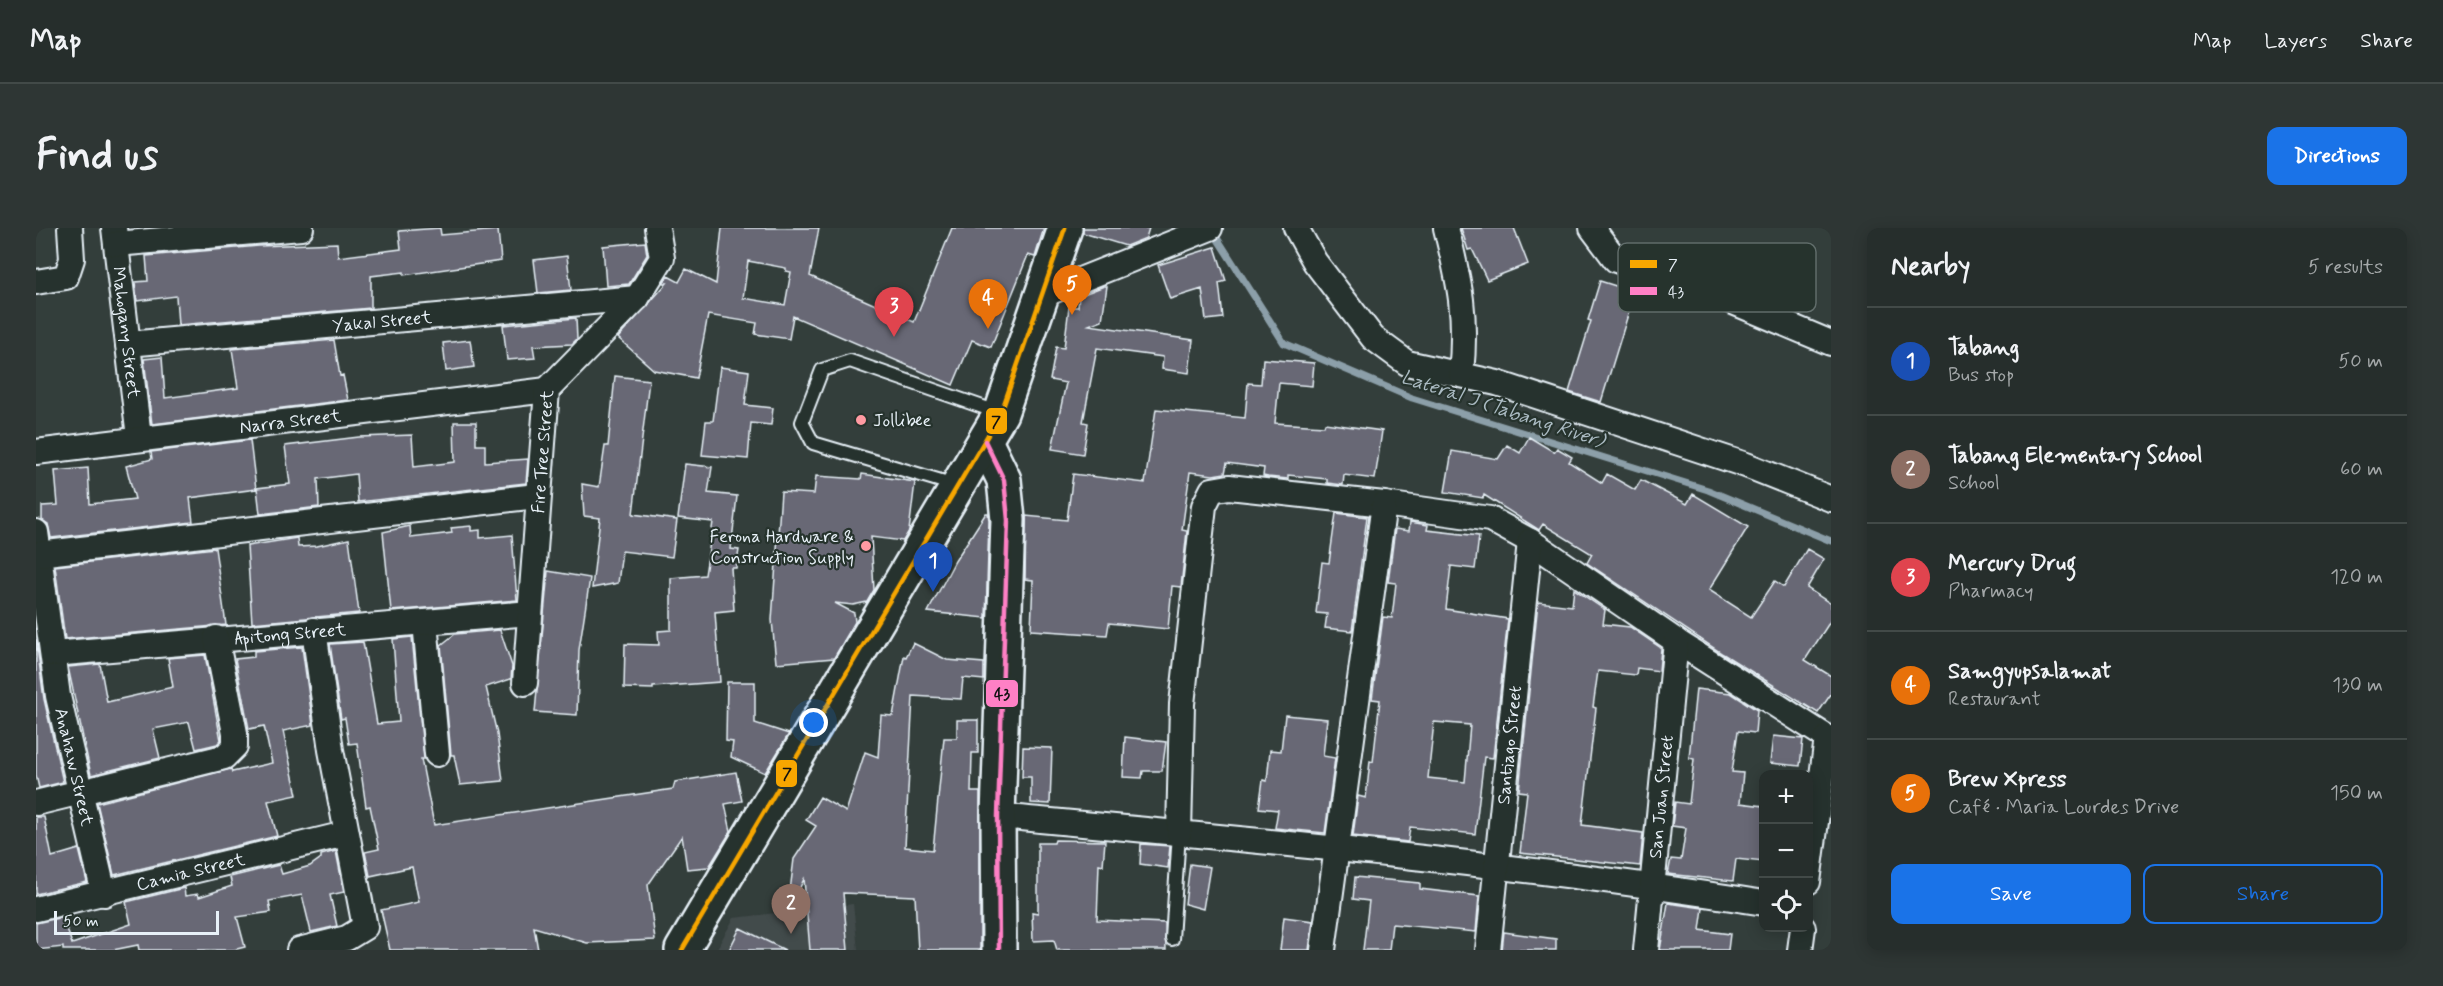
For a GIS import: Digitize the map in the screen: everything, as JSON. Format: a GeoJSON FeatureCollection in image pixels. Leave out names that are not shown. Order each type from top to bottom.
{"type":"FeatureCollection","features":[{"type":"Feature","properties":{"kind":"main road"},"geometry":{"type":"LineString","coordinates":[[682,950],[993,427],[1065,228]]}},
{"type":"Feature","properties":{"kind":"main road"},"geometry":{"type":"LineString","coordinates":[[993,427],[1004,480],[1008,520],[998,816],[999,950]]}},
{"type":"Feature","properties":{"kind":"street"},"geometry":{"type":"LineString","coordinates":[[36,282],[66,277],[72,259],[70,228]]}},
{"type":"Feature","properties":{"kind":"street"},"geometry":{"type":"LineString","coordinates":[[115,236],[301,228]]}},
{"type":"Feature","properties":{"kind":"street","name":"Fire Tree Street"},"geometry":{"type":"LineString","coordinates":[[525,683],[537,496],[547,390],[637,298],[662,258],[657,228]]}},
{"type":"Feature","properties":{"kind":"street"},"geometry":{"type":"LineString","coordinates":[[1040,296],[1210,228]]}},
{"type":"Feature","properties":{"kind":"street"},"geometry":{"type":"LineString","coordinates":[[1296,228],[1315,262],[1373,338],[1407,363],[1497,383],[1746,465],[1831,499]]}},
{"type":"Feature","properties":{"kind":"street"},"geometry":{"type":"LineString","coordinates":[[1446,228],[1462,293],[1465,334],[1461,374]]}},
{"type":"Feature","properties":{"kind":"street"},"geometry":{"type":"LineString","coordinates":[[1592,228],[1618,261]]}},
{"type":"Feature","properties":{"kind":"street","name":"Mahogany Street"},"geometry":{"type":"LineString","coordinates":[[115,236],[140,437]]}},
{"type":"Feature","properties":{"kind":"street","name":"Yakal Street"},"geometry":{"type":"LineString","coordinates":[[128,344],[637,298]]}},
{"type":"Feature","properties":{"kind":"street"},"geometry":{"type":"LineString","coordinates":[[1757,312],[1831,343]]}},
{"type":"Feature","properties":{"kind":"street","name":"Narra Street"},"geometry":{"type":"LineString","coordinates":[[36,452],[140,437],[547,390]]}},
{"type":"Feature","properties":{"kind":"street"},"geometry":{"type":"LineString","coordinates":[[1179,833],[1182,704],[1204,506],[1212,490],[1229,487],[1384,504],[1491,519],[1530,542],[1676,641],[1829,739],[1810,878]]}},
{"type":"Feature","properties":{"kind":"street"},"geometry":{"type":"LineString","coordinates":[[37,543],[537,496]]}},
{"type":"Feature","properties":{"kind":"street"},"geometry":{"type":"LineString","coordinates":[[1323,950],[1384,504]]}},
{"type":"Feature","properties":{"kind":"street","name":"Santiago Street"},"geometry":{"type":"LineString","coordinates":[[1488,950],[1530,542]]}},
{"type":"Feature","properties":{"kind":"street","name":"Anahaw Street"},"geometry":{"type":"LineString","coordinates":[[37,543],[58,696],[104,894]]}},
{"type":"Feature","properties":{"kind":"street","name":"Apitong Street"},"geometry":{"type":"LineString","coordinates":[[53,654],[216,638],[530,613]]}},
{"type":"Feature","properties":{"kind":"street"},"geometry":{"type":"LineString","coordinates":[[425,622],[437,754]]}},
{"type":"Feature","properties":{"kind":"street"},"geometry":{"type":"LineString","coordinates":[[299,950],[347,938],[365,927],[345,834],[314,630]]}},
{"type":"Feature","properties":{"kind":"street"},"geometry":{"type":"LineString","coordinates":[[36,803],[224,757],[235,746],[235,734],[216,638]]}},
{"type":"Feature","properties":{"kind":"street","name":"San Juan Street"},"geometry":{"type":"LineString","coordinates":[[1646,950],[1676,641]]}},
{"type":"Feature","properties":{"kind":"street"},"geometry":{"type":"LineString","coordinates":[[998,816],[1336,847],[1654,886],[1759,902]]}},
{"type":"Feature","properties":{"kind":"street","name":"Camia Street"},"geometry":{"type":"LineString","coordinates":[[36,909],[345,834]]}},
{"type":"Feature","properties":{"kind":"street"},"geometry":{"type":"LineString","coordinates":[[1800,950],[1802,932]]}},
{"type":"Feature","properties":{"kind":"lane"},"geometry":{"type":"LineString","coordinates":[[960,486],[813,443],[802,422],[822,370],[850,361],[993,427]]}},
{"type":"Feature","properties":{"kind":"lane"},"geometry":{"type":"LineString","coordinates":[[1172,939],[1179,833]]}},
{"type":"Feature","properties":{"kind":"shaded area"},"geometry":{"type":"Polygon","coordinates":[[[853,904],[858,950],[716,950],[734,918],[853,904]]]}},
{"type":"Feature","properties":{"kind":"building"},"geometry":{"type":"Polygon","coordinates":[[[440,228],[441,235],[498,230],[501,261],[404,275],[404,272],[371,276],[371,308],[178,325],[176,296],[137,301],[135,282],[148,281],[146,256],[259,246],[337,243],[338,257],[401,249],[399,231],[440,228]]]}},
{"type":"Feature","properties":{"kind":"building"},"geometry":{"type":"Polygon","coordinates":[[[722,228],[819,228],[810,276],[914,322],[952,228],[1044,228],[1035,257],[1028,255],[991,347],[972,340],[953,385],[793,316],[789,339],[755,334],[757,323],[708,315],[696,378],[654,370],[618,338],[667,283],[663,283],[668,276],[679,282],[686,269],[716,284],[722,228]],[[748,261],[743,298],[785,305],[791,272],[786,271],[786,268],[748,261]]]}},
{"type":"Feature","properties":{"kind":"building"},"geometry":{"type":"Polygon","coordinates":[[[1083,228],[1149,228],[1146,238],[1126,246],[1083,233],[1083,228]]]}},
{"type":"Feature","properties":{"kind":"building"},"geometry":{"type":"Polygon","coordinates":[[[1461,228],[1514,228],[1528,264],[1487,280],[1472,249],[1468,250],[1461,228]]]}},
{"type":"Feature","properties":{"kind":"building"},"geometry":{"type":"Polygon","coordinates":[[[645,242],[647,255],[629,284],[606,286],[603,246],[645,242]]]}},
{"type":"Feature","properties":{"kind":"building"},"geometry":{"type":"Polygon","coordinates":[[[1215,247],[1226,281],[1219,283],[1223,318],[1206,320],[1202,289],[1170,299],[1158,265],[1215,247]]]}},
{"type":"Feature","properties":{"kind":"building"},"geometry":{"type":"Polygon","coordinates":[[[567,256],[571,290],[538,293],[534,260],[567,256]]]}},
{"type":"Feature","properties":{"kind":"building"},"geometry":{"type":"Polygon","coordinates":[[[1600,281],[1618,287],[1618,312],[1629,312],[1601,402],[1569,392],[1591,321],[1588,320],[1600,281]]]}},
{"type":"Feature","properties":{"kind":"building"},"geometry":{"type":"Polygon","coordinates":[[[1107,286],[1102,320],[1089,325],[1193,340],[1189,373],[1162,369],[1163,357],[1097,348],[1083,422],[1088,423],[1083,454],[1052,449],[1066,383],[1050,380],[1056,347],[1064,348],[1069,307],[1078,307],[1079,296],[1107,286]]]}},
{"type":"Feature","properties":{"kind":"building"},"geometry":{"type":"Polygon","coordinates":[[[576,318],[577,339],[572,344],[533,346],[535,358],[507,360],[503,325],[576,318]]]}},
{"type":"Feature","properties":{"kind":"building"},"geometry":{"type":"Polygon","coordinates":[[[334,340],[340,376],[343,375],[348,400],[152,424],[144,359],[162,357],[165,398],[238,388],[232,349],[334,340]]]}},
{"type":"Feature","properties":{"kind":"building"},"geometry":{"type":"Polygon","coordinates":[[[470,340],[474,367],[446,371],[443,343],[470,340]]]}},
{"type":"Feature","properties":{"kind":"building"},"geometry":{"type":"Polygon","coordinates":[[[1263,359],[1314,363],[1312,386],[1279,383],[1275,423],[1324,426],[1325,423],[1382,431],[1375,479],[1344,475],[1343,485],[1327,483],[1327,479],[1288,475],[1288,479],[1268,477],[1263,476],[1264,468],[1227,463],[1225,473],[1213,475],[1190,472],[1182,530],[1187,531],[1181,587],[1172,586],[1168,629],[1109,623],[1107,635],[1031,630],[1033,580],[1025,579],[1026,516],[1067,520],[1073,474],[1145,483],[1156,409],[1245,418],[1248,383],[1261,384],[1263,359]]]}},
{"type":"Feature","properties":{"kind":"building"},"geometry":{"type":"Polygon","coordinates":[[[720,367],[749,371],[745,405],[773,408],[771,425],[751,423],[748,459],[702,455],[706,421],[713,421],[720,367]]]}},
{"type":"Feature","properties":{"kind":"building"},"geometry":{"type":"Polygon","coordinates":[[[615,376],[649,380],[633,514],[677,520],[672,557],[622,551],[618,583],[592,588],[600,518],[584,516],[582,484],[599,487],[605,446],[608,446],[615,376]]]}},
{"type":"Feature","properties":{"kind":"building"},"geometry":{"type":"Polygon","coordinates":[[[454,422],[476,422],[476,445],[485,445],[485,462],[528,459],[526,483],[358,502],[356,474],[318,479],[319,507],[260,514],[257,488],[290,484],[285,446],[359,437],[412,435],[414,467],[455,462],[454,422]]]}},
{"type":"Feature","properties":{"kind":"building"},"geometry":{"type":"Polygon","coordinates":[[[1529,437],[1554,452],[1557,448],[1572,457],[1569,462],[1602,483],[1607,474],[1635,490],[1641,480],[1687,504],[1693,494],[1748,527],[1709,590],[1751,617],[1775,581],[1784,587],[1807,549],[1824,559],[1807,588],[1831,604],[1831,620],[1805,660],[1831,676],[1831,694],[1818,713],[1723,654],[1587,563],[1592,554],[1543,524],[1539,530],[1484,495],[1483,498],[1445,492],[1452,451],[1498,459],[1507,445],[1520,453],[1529,437]]]}},
{"type":"Feature","properties":{"kind":"building"},"geometry":{"type":"Polygon","coordinates":[[[250,440],[256,489],[190,498],[193,522],[51,538],[48,524],[42,520],[42,506],[58,505],[55,471],[88,468],[90,504],[135,499],[126,466],[152,459],[151,452],[250,440]]]}},
{"type":"Feature","properties":{"kind":"building"},"geometry":{"type":"Polygon","coordinates":[[[685,464],[712,467],[708,493],[737,496],[731,549],[739,550],[736,568],[731,568],[734,610],[715,612],[720,682],[653,687],[653,689],[624,688],[625,644],[659,645],[658,631],[671,630],[671,578],[705,575],[713,522],[678,518],[685,464]]]}},
{"type":"Feature","properties":{"kind":"building"},"geometry":{"type":"Polygon","coordinates":[[[862,474],[915,482],[909,531],[903,541],[871,537],[874,590],[867,602],[853,605],[835,603],[854,613],[855,622],[834,658],[776,663],[772,620],[781,492],[814,494],[816,476],[861,479],[862,474]]]}},
{"type":"Feature","properties":{"kind":"building"},"geometry":{"type":"Polygon","coordinates":[[[988,513],[989,521],[986,618],[928,612],[955,561],[988,513]]]}},
{"type":"Feature","properties":{"kind":"building"},"geometry":{"type":"Polygon","coordinates":[[[1336,513],[1367,517],[1352,631],[1325,628],[1327,614],[1316,613],[1322,562],[1329,563],[1336,513]]]}},
{"type":"Feature","properties":{"kind":"building"},"geometry":{"type":"Polygon","coordinates":[[[1410,522],[1428,525],[1427,530],[1479,536],[1475,569],[1451,566],[1446,609],[1508,619],[1493,758],[1484,757],[1475,834],[1410,827],[1408,842],[1353,836],[1358,796],[1366,798],[1370,761],[1373,762],[1380,700],[1372,699],[1383,617],[1392,618],[1396,583],[1388,582],[1395,529],[1409,531],[1410,522]],[[1434,722],[1428,778],[1465,782],[1470,725],[1434,722]]]}},
{"type":"Feature","properties":{"kind":"building"},"geometry":{"type":"Polygon","coordinates":[[[410,526],[411,538],[452,533],[451,528],[471,526],[471,531],[480,530],[480,538],[512,535],[517,600],[391,611],[383,532],[410,526]]]}},
{"type":"Feature","properties":{"kind":"building"},"geometry":{"type":"Polygon","coordinates":[[[297,538],[298,547],[317,546],[349,539],[359,613],[252,623],[247,546],[297,538]]]}},
{"type":"Feature","properties":{"kind":"building"},"geometry":{"type":"Polygon","coordinates":[[[215,548],[226,625],[65,639],[55,566],[215,548]]]}},
{"type":"Feature","properties":{"kind":"building"},"geometry":{"type":"Polygon","coordinates":[[[548,571],[590,578],[579,650],[577,715],[535,712],[548,571]]]}},
{"type":"Feature","properties":{"kind":"building"},"geometry":{"type":"Polygon","coordinates":[[[1574,589],[1605,610],[1603,624],[1630,627],[1661,648],[1659,671],[1637,668],[1636,675],[1598,671],[1593,707],[1596,708],[1582,825],[1643,833],[1640,866],[1520,853],[1527,792],[1519,791],[1538,602],[1572,606],[1574,589]]]}},
{"type":"Feature","properties":{"kind":"building"},"geometry":{"type":"Polygon","coordinates":[[[500,630],[512,666],[511,679],[486,687],[497,734],[503,781],[460,785],[454,755],[451,755],[441,645],[455,634],[500,630]]]}},
{"type":"Feature","properties":{"kind":"building"},"geometry":{"type":"Polygon","coordinates":[[[412,637],[424,759],[421,759],[434,825],[673,789],[675,782],[736,772],[742,801],[725,804],[731,831],[709,867],[687,869],[682,836],[648,885],[655,940],[587,943],[534,927],[538,950],[390,950],[381,910],[419,902],[412,867],[370,876],[365,852],[379,849],[370,806],[366,807],[357,743],[349,744],[345,718],[341,719],[330,644],[363,642],[377,724],[399,722],[393,639],[412,637]]]}},
{"type":"Feature","properties":{"kind":"building"},"geometry":{"type":"Polygon","coordinates":[[[36,639],[44,699],[63,782],[39,788],[36,775],[36,639]]]}},
{"type":"Feature","properties":{"kind":"building"},"geometry":{"type":"Polygon","coordinates":[[[913,643],[947,660],[984,663],[984,680],[963,678],[961,699],[913,696],[905,847],[933,850],[944,738],[957,738],[957,720],[978,720],[978,753],[972,753],[971,792],[980,792],[980,950],[918,950],[915,896],[843,893],[848,950],[810,950],[804,879],[790,908],[788,907],[794,859],[816,826],[806,820],[820,797],[846,812],[865,752],[878,757],[881,715],[893,716],[904,656],[906,657],[913,643]]]}},
{"type":"Feature","properties":{"kind":"building"},"geometry":{"type":"Polygon","coordinates":[[[302,647],[313,725],[283,731],[297,795],[268,801],[277,836],[114,875],[97,803],[231,769],[232,772],[272,763],[264,726],[249,729],[235,659],[254,657],[254,651],[302,647]]]}},
{"type":"Feature","properties":{"kind":"building"},"geometry":{"type":"Polygon","coordinates":[[[205,655],[221,740],[217,744],[196,749],[189,722],[153,729],[160,758],[91,775],[68,667],[100,664],[107,702],[173,687],[168,658],[205,655]]]}},
{"type":"Feature","properties":{"kind":"building"},"geometry":{"type":"Polygon","coordinates":[[[727,682],[755,682],[755,723],[789,734],[765,773],[731,757],[733,742],[726,741],[727,682]]]}},
{"type":"Feature","properties":{"kind":"building"},"geometry":{"type":"Polygon","coordinates":[[[1696,689],[1731,693],[1757,710],[1755,733],[1738,731],[1732,772],[1743,773],[1740,803],[1759,805],[1759,861],[1736,859],[1733,881],[1668,874],[1671,859],[1681,860],[1686,828],[1672,826],[1675,802],[1689,804],[1694,759],[1689,758],[1696,689]]]}},
{"type":"Feature","properties":{"kind":"building"},"geometry":{"type":"Polygon","coordinates":[[[1285,715],[1327,719],[1323,756],[1335,758],[1325,833],[1275,828],[1278,810],[1259,808],[1263,780],[1267,781],[1270,750],[1281,751],[1285,715]]]}},
{"type":"Feature","properties":{"kind":"building"},"geometry":{"type":"Polygon","coordinates":[[[1773,736],[1803,739],[1800,766],[1770,763],[1773,736]]]}},
{"type":"Feature","properties":{"kind":"building"},"geometry":{"type":"Polygon","coordinates":[[[1125,737],[1166,742],[1162,771],[1143,771],[1142,778],[1123,777],[1125,737]]]}},
{"type":"Feature","properties":{"kind":"building"},"geometry":{"type":"Polygon","coordinates":[[[1023,747],[1052,748],[1050,804],[1031,803],[1031,777],[1022,777],[1023,747]]]}},
{"type":"Feature","properties":{"kind":"building"},"geometry":{"type":"Polygon","coordinates":[[[36,817],[44,817],[52,857],[79,849],[87,882],[36,894],[36,817]]]}},
{"type":"Feature","properties":{"kind":"building"},"geometry":{"type":"Polygon","coordinates":[[[1055,840],[1105,841],[1103,865],[1099,864],[1097,920],[1165,923],[1166,950],[1057,950],[1054,940],[1033,941],[1032,912],[1038,913],[1038,843],[1054,843],[1055,840]]]}},
{"type":"Feature","properties":{"kind":"building"},"geometry":{"type":"Polygon","coordinates":[[[1141,844],[1170,846],[1168,868],[1140,864],[1141,844]]]}},
{"type":"Feature","properties":{"kind":"building"},"geometry":{"type":"Polygon","coordinates":[[[336,851],[344,892],[330,895],[337,926],[311,932],[302,895],[269,901],[271,912],[237,917],[245,947],[233,950],[139,950],[138,945],[113,950],[63,950],[63,947],[36,950],[36,923],[63,917],[72,944],[131,924],[126,902],[184,888],[185,896],[198,894],[199,897],[232,886],[230,877],[279,865],[282,874],[310,866],[321,858],[321,855],[336,851]]]}},
{"type":"Feature","properties":{"kind":"building"},"geometry":{"type":"Polygon","coordinates":[[[1190,864],[1210,867],[1203,909],[1185,904],[1190,864]]]}},
{"type":"Feature","properties":{"kind":"building"},"geometry":{"type":"Polygon","coordinates":[[[1355,877],[1420,883],[1420,889],[1479,896],[1476,932],[1392,924],[1389,950],[1363,950],[1369,901],[1353,899],[1355,877]]]}},
{"type":"Feature","properties":{"kind":"building"},"geometry":{"type":"Polygon","coordinates":[[[1668,903],[1703,908],[1700,930],[1730,934],[1728,950],[1660,950],[1668,903]]]}},
{"type":"Feature","properties":{"kind":"building"},"geometry":{"type":"Polygon","coordinates":[[[1284,917],[1313,921],[1309,950],[1280,950],[1284,917]]]}},
{"type":"Feature","properties":{"kind":"building"},"geometry":{"type":"Polygon","coordinates":[[[740,928],[785,950],[729,950],[740,928]]]}},
{"type":"Feature","properties":{"kind":"building"},"geometry":{"type":"Polygon","coordinates":[[[1504,932],[1556,939],[1556,950],[1502,950],[1504,932]]]}},
{"type":"Feature","properties":{"kind":"waterway","name":"Lateral J (Tabang River)"},"geometry":{"type":"LineString","coordinates":[[1217,238],[1284,343],[1412,398],[1708,490],[1831,541]]}},
{"type":"Feature","properties":{"kind":"transit line","name":"7"},"geometry":{"type":"LineString","coordinates":[[682,950],[1001,413],[1065,228]]}},
{"type":"Feature","properties":{"kind":"transit line","name":"43"},"geometry":{"type":"LineString","coordinates":[[985,441],[1004,480],[1008,520],[998,816],[999,950]]}},
{"type":"Feature","properties":{"kind":"place","name":"Brew Xpress"},"geometry":{"type":"Point","coordinates":[1072,315]}},
{"type":"Feature","properties":{"kind":"place","name":"Samgyupsalamat"},"geometry":{"type":"Point","coordinates":[988,329]}},
{"type":"Feature","properties":{"kind":"place","name":"Mercury Drug"},"geometry":{"type":"Point","coordinates":[894,337]}},
{"type":"Feature","properties":{"kind":"place","name":"Jollibee"},"geometry":{"type":"Point","coordinates":[861,420]}},
{"type":"Feature","properties":{"kind":"place","name":"Ferona Hardware & Construction Supply"},"geometry":{"type":"Point","coordinates":[866,546]}},
{"type":"Feature","properties":{"kind":"place","name":"Tabang"},"geometry":{"type":"Point","coordinates":[933,592]}},
{"type":"Feature","properties":{"kind":"place","name":"Tabang Elementary School"},"geometry":{"type":"Point","coordinates":[791,934]}}]}
